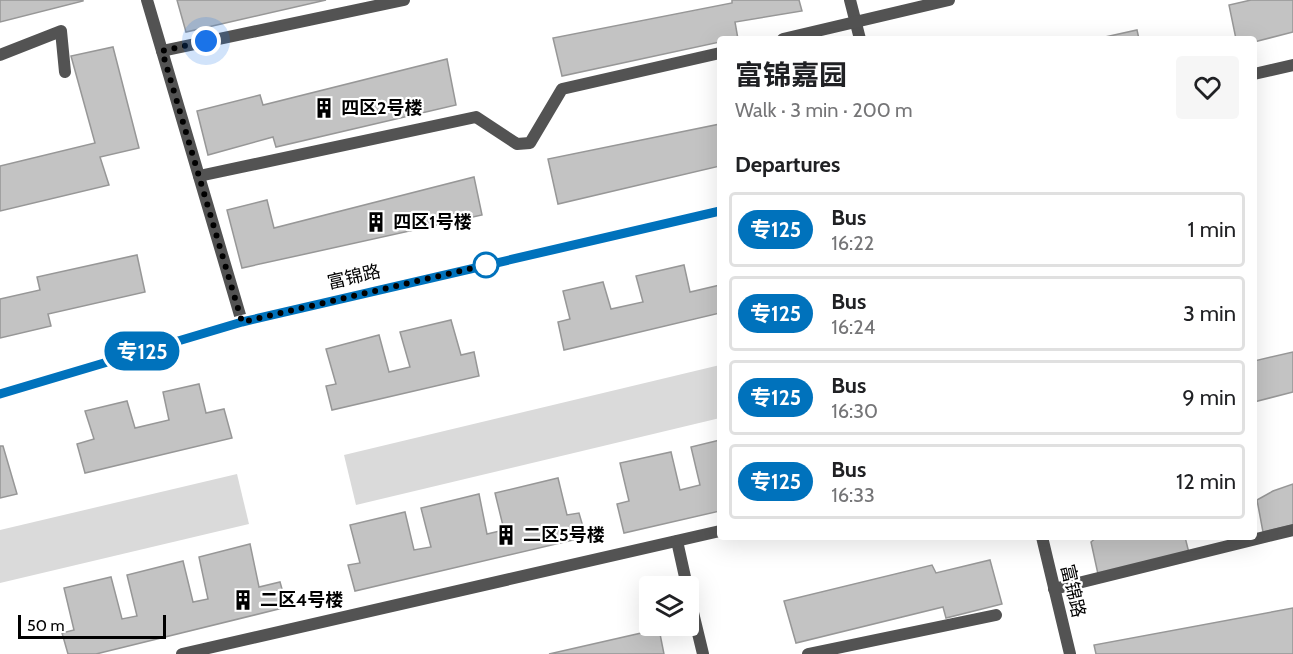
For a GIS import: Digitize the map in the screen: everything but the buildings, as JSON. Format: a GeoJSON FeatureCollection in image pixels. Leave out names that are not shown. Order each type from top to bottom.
{"type":"FeatureCollection","features":[{"type":"Feature","properties":{"kind":"street"},"geometry":{"type":"LineString","coordinates":[[147,0],[242,322]]}},
{"type":"Feature","properties":{"kind":"street"},"geometry":{"type":"LineString","coordinates":[[162,51],[404,0]]}},
{"type":"Feature","properties":{"kind":"street"},"geometry":{"type":"LineString","coordinates":[[850,0],[859,36]]}},
{"type":"Feature","properties":{"kind":"street"},"geometry":{"type":"LineString","coordinates":[[796,36],[949,0]]}},
{"type":"Feature","properties":{"kind":"street"},"geometry":{"type":"LineString","coordinates":[[0,55],[61,31],[65,72]]}},
{"type":"Feature","properties":{"kind":"street"},"geometry":{"type":"LineString","coordinates":[[199,176],[476,117],[517,144],[530,143],[562,89],[717,54]]}},
{"type":"Feature","properties":{"kind":"street"},"geometry":{"type":"LineString","coordinates":[[1257,73],[1293,64]]}},
{"type":"Feature","properties":{"kind":"street","name":"富锦路"},"geometry":{"type":"LineString","coordinates":[[0,394],[242,322],[717,212]]}},
{"type":"Feature","properties":{"kind":"street"},"geometry":{"type":"LineString","coordinates":[[1257,539],[1293,530]]}},
{"type":"Feature","properties":{"kind":"street"},"geometry":{"type":"LineString","coordinates":[[182,654],[717,532]]}},
{"type":"Feature","properties":{"kind":"street","name":"富锦路"},"geometry":{"type":"LineString","coordinates":[[1043,540],[1070,654]]}},
{"type":"Feature","properties":{"kind":"street"},"geometry":{"type":"LineString","coordinates":[[1054,589],[1252,540]]}},
{"type":"Feature","properties":{"kind":"street"},"geometry":{"type":"LineString","coordinates":[[676,541],[685,576]]}},
{"type":"Feature","properties":{"kind":"street"},"geometry":{"type":"LineString","coordinates":[[808,654],[996,615]]}},
{"type":"Feature","properties":{"kind":"street"},"geometry":{"type":"LineString","coordinates":[[699,636],[703,654]]}},
{"type":"Feature","properties":{"kind":"shaded area"},"geometry":{"type":"Polygon","coordinates":[[[717,366],[717,419],[356,505],[344,455],[717,366]]]}},
{"type":"Feature","properties":{"kind":"shaded area"},"geometry":{"type":"Polygon","coordinates":[[[237,474],[249,524],[0,583],[0,530],[237,474]]]}},
{"type":"Feature","properties":{"kind":"bus line","name":"专125"},"geometry":{"type":"LineString","coordinates":[[0,394],[288,310],[717,212]]}},
{"type":"Feature","properties":{"kind":"place","name":"四区2号楼"},"geometry":{"type":"Point","coordinates":[324,108]}},
{"type":"Feature","properties":{"kind":"place","name":"四区1号楼"},"geometry":{"type":"Point","coordinates":[376,222]}},
{"type":"Feature","properties":{"kind":"place","name":"二区5号楼"},"geometry":{"type":"Point","coordinates":[506,535]}},
{"type":"Feature","properties":{"kind":"place","name":"二区4号楼"},"geometry":{"type":"Point","coordinates":[243,600]}},
{"type":"Feature","properties":{"kind":"route"},"geometry":{"type":"LineString","coordinates":[[206,41],[162,51],[242,322],[486,265]]}}]}
